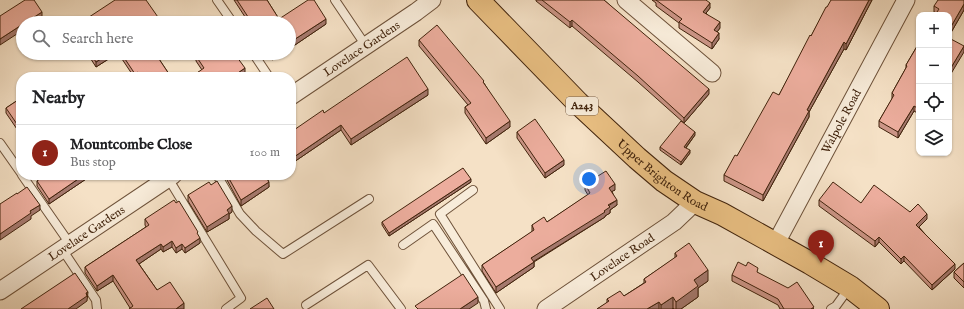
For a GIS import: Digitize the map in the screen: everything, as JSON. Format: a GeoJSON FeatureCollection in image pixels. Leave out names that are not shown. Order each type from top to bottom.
{"type":"FeatureCollection","features":[{"type":"Feature","properties":{"kind":"main road","name":"Upper Brighton Road"},"geometry":{"type":"LineString","coordinates":[[478,0],[578,103],[664,181],[695,202],[722,214],[776,243],[850,287],[878,309]]}},
{"type":"Feature","properties":{"kind":"street","name":"Lovelace Gardens"},"geometry":{"type":"LineString","coordinates":[[296,93],[432,0]]}},
{"type":"Feature","properties":{"kind":"street"},"geometry":{"type":"LineString","coordinates":[[626,0],[712,73]]}},
{"type":"Feature","properties":{"kind":"street","name":"Walpole Road"},"geometry":{"type":"LineString","coordinates":[[776,243],[906,0]]}},
{"type":"Feature","properties":{"kind":"street","name":"Lovelace Gardens"},"geometry":{"type":"LineString","coordinates":[[0,291],[166,180]]}},
{"type":"Feature","properties":{"kind":"street","name":"Lovelace Road"},"geometry":{"type":"LineString","coordinates":[[546,309],[674,222],[695,202]]}},
{"type":"Feature","properties":{"kind":"lane"},"geometry":{"type":"LineString","coordinates":[[218,0],[228,16]]}},
{"type":"Feature","properties":{"kind":"lane"},"geometry":{"type":"LineString","coordinates":[[335,0],[366,46]]}},
{"type":"Feature","properties":{"kind":"lane"},"geometry":{"type":"LineString","coordinates":[[258,60],[266,72]]}},
{"type":"Feature","properties":{"kind":"lane"},"geometry":{"type":"LineString","coordinates":[[0,143],[16,166]]}},
{"type":"Feature","properties":{"kind":"lane"},"geometry":{"type":"LineString","coordinates":[[26,180],[96,300],[97,309]]}},
{"type":"Feature","properties":{"kind":"lane"},"geometry":{"type":"LineString","coordinates":[[172,180],[241,298],[226,309]]}},
{"type":"Feature","properties":{"kind":"lane"},"geometry":{"type":"LineString","coordinates":[[221,180],[240,214],[256,231],[283,254],[369,199]]}},
{"type":"Feature","properties":{"kind":"lane"},"geometry":{"type":"LineString","coordinates":[[473,190],[440,214],[500,309]]}},
{"type":"Feature","properties":{"kind":"lane"},"geometry":{"type":"LineString","coordinates":[[403,244],[433,224],[484,301],[486,309]]}},
{"type":"Feature","properties":{"kind":"lane"},"geometry":{"type":"LineString","coordinates":[[306,305],[368,265],[401,309]]}},
{"type":"Feature","properties":{"kind":"lane"},"geometry":{"type":"LineString","coordinates":[[831,309],[836,306],[850,287]]}},
{"type":"Feature","properties":{"kind":"building"},"geometry":{"type":"Polygon","coordinates":[[[25,0],[34,0],[42,12],[36,16],[16,16],[16,29],[0,39],[0,16],[25,0]]]}},
{"type":"Feature","properties":{"kind":"building"},"geometry":{"type":"Polygon","coordinates":[[[115,0],[146,0],[157,16],[91,16],[115,0]]]}},
{"type":"Feature","properties":{"kind":"building"},"geometry":{"type":"Polygon","coordinates":[[[237,0],[267,0],[277,16],[247,16],[237,0]]]}},
{"type":"Feature","properties":{"kind":"building"},"geometry":{"type":"Polygon","coordinates":[[[308,0],[314,0],[326,19],[296,38],[296,16],[284,16],[308,0]]]}},
{"type":"Feature","properties":{"kind":"building"},"geometry":{"type":"Polygon","coordinates":[[[542,0],[604,0],[709,89],[684,118],[638,76],[572,20],[570,22],[542,0]]]}},
{"type":"Feature","properties":{"kind":"building"},"geometry":{"type":"Polygon","coordinates":[[[656,0],[706,0],[710,3],[703,12],[720,22],[714,30],[719,33],[712,43],[679,22],[682,19],[656,0]]]}},
{"type":"Feature","properties":{"kind":"building"},"geometry":{"type":"Polygon","coordinates":[[[831,0],[869,0],[846,44],[844,42],[807,110],[809,111],[763,195],[724,175],[735,155],[737,156],[773,92],[779,95],[810,35],[811,36],[831,0]]]}},
{"type":"Feature","properties":{"kind":"building"},"geometry":{"type":"Polygon","coordinates":[[[938,0],[964,0],[964,4],[952,25],[952,12],[937,12],[939,9],[934,6],[938,0]]]}},
{"type":"Feature","properties":{"kind":"building"},"geometry":{"type":"Polygon","coordinates":[[[437,25],[484,81],[483,82],[510,121],[486,138],[465,107],[471,103],[419,40],[437,25]]]}},
{"type":"Feature","properties":{"kind":"building"},"geometry":{"type":"Polygon","coordinates":[[[952,40],[964,46],[952,66],[952,40]]]}},
{"type":"Feature","properties":{"kind":"building"},"geometry":{"type":"Polygon","coordinates":[[[916,48],[916,107],[914,106],[898,132],[879,121],[894,95],[892,93],[907,66],[906,65],[916,48]]]}},
{"type":"Feature","properties":{"kind":"building"},"geometry":{"type":"Polygon","coordinates":[[[407,57],[428,89],[351,139],[341,125],[296,156],[296,129],[323,110],[324,113],[407,57]]]}},
{"type":"Feature","properties":{"kind":"building"},"geometry":{"type":"Polygon","coordinates":[[[126,60],[160,60],[168,72],[138,72],[134,72],[126,60]]]}},
{"type":"Feature","properties":{"kind":"building"},"geometry":{"type":"Polygon","coordinates":[[[199,60],[239,60],[245,68],[239,72],[198,72],[204,68],[199,60]]]}},
{"type":"Feature","properties":{"kind":"building"},"geometry":{"type":"Polygon","coordinates":[[[16,101],[16,123],[6,108],[16,101]]]}},
{"type":"Feature","properties":{"kind":"building"},"geometry":{"type":"Polygon","coordinates":[[[535,119],[564,160],[545,173],[517,132],[535,119]]]}},
{"type":"Feature","properties":{"kind":"building"},"geometry":{"type":"Polygon","coordinates":[[[681,121],[695,132],[684,147],[690,150],[681,162],[660,147],[681,121]]]}},
{"type":"Feature","properties":{"kind":"building"},"geometry":{"type":"Polygon","coordinates":[[[463,168],[471,179],[389,233],[382,222],[463,168]]]}},
{"type":"Feature","properties":{"kind":"building"},"geometry":{"type":"Polygon","coordinates":[[[606,171],[615,184],[609,188],[617,200],[608,205],[610,207],[604,211],[605,212],[531,258],[534,262],[496,287],[482,265],[534,230],[532,225],[544,217],[547,222],[590,193],[585,184],[606,171]]]}},
{"type":"Feature","properties":{"kind":"building"},"geometry":{"type":"Polygon","coordinates":[[[38,180],[77,180],[49,199],[37,181],[38,180]]]}},
{"type":"Feature","properties":{"kind":"building"},"geometry":{"type":"Polygon","coordinates":[[[230,180],[268,180],[269,182],[241,200],[230,180]]]}},
{"type":"Feature","properties":{"kind":"building"},"geometry":{"type":"Polygon","coordinates":[[[217,181],[232,206],[227,210],[229,213],[207,227],[188,195],[209,182],[211,185],[217,181]]]}},
{"type":"Feature","properties":{"kind":"building"},"geometry":{"type":"Polygon","coordinates":[[[833,182],[861,203],[874,185],[910,212],[918,204],[927,214],[916,225],[955,264],[932,285],[904,256],[901,259],[879,237],[875,241],[819,200],[833,182]]]}},
{"type":"Feature","properties":{"kind":"building"},"geometry":{"type":"Polygon","coordinates":[[[27,187],[40,205],[0,234],[0,204],[27,187]]]}},
{"type":"Feature","properties":{"kind":"building"},"geometry":{"type":"Polygon","coordinates":[[[174,200],[176,203],[179,201],[198,232],[197,233],[200,238],[185,248],[182,244],[176,248],[172,241],[163,247],[161,244],[136,260],[157,290],[170,282],[184,303],[176,309],[129,309],[133,306],[113,275],[97,286],[85,267],[149,225],[145,219],[174,200]]]}},
{"type":"Feature","properties":{"kind":"building"},"geometry":{"type":"Polygon","coordinates":[[[689,243],[708,270],[694,280],[698,286],[676,302],[673,297],[661,305],[659,302],[647,309],[597,309],[609,301],[607,299],[620,291],[624,296],[646,282],[644,279],[677,256],[675,253],[689,243]]]}},
{"type":"Feature","properties":{"kind":"building"},"geometry":{"type":"Polygon","coordinates":[[[738,262],[746,266],[748,262],[758,268],[757,272],[788,288],[797,282],[814,307],[811,309],[784,309],[778,299],[732,275],[738,262]]]}},
{"type":"Feature","properties":{"kind":"building"},"geometry":{"type":"Polygon","coordinates":[[[964,263],[964,282],[954,272],[964,263]]]}},
{"type":"Feature","properties":{"kind":"building"},"geometry":{"type":"Polygon","coordinates":[[[75,273],[88,292],[86,293],[87,296],[68,309],[21,309],[75,273]]]}},
{"type":"Feature","properties":{"kind":"building"},"geometry":{"type":"Polygon","coordinates":[[[463,274],[478,297],[460,309],[418,309],[415,306],[463,274]]]}},
{"type":"Feature","properties":{"kind":"building"},"geometry":{"type":"Polygon","coordinates":[[[267,298],[274,309],[250,309],[267,298]]]}},
{"type":"Feature","properties":{"kind":"place","name":"Mountcombe Close"},"geometry":{"type":"Point","coordinates":[821,263]}}]}
